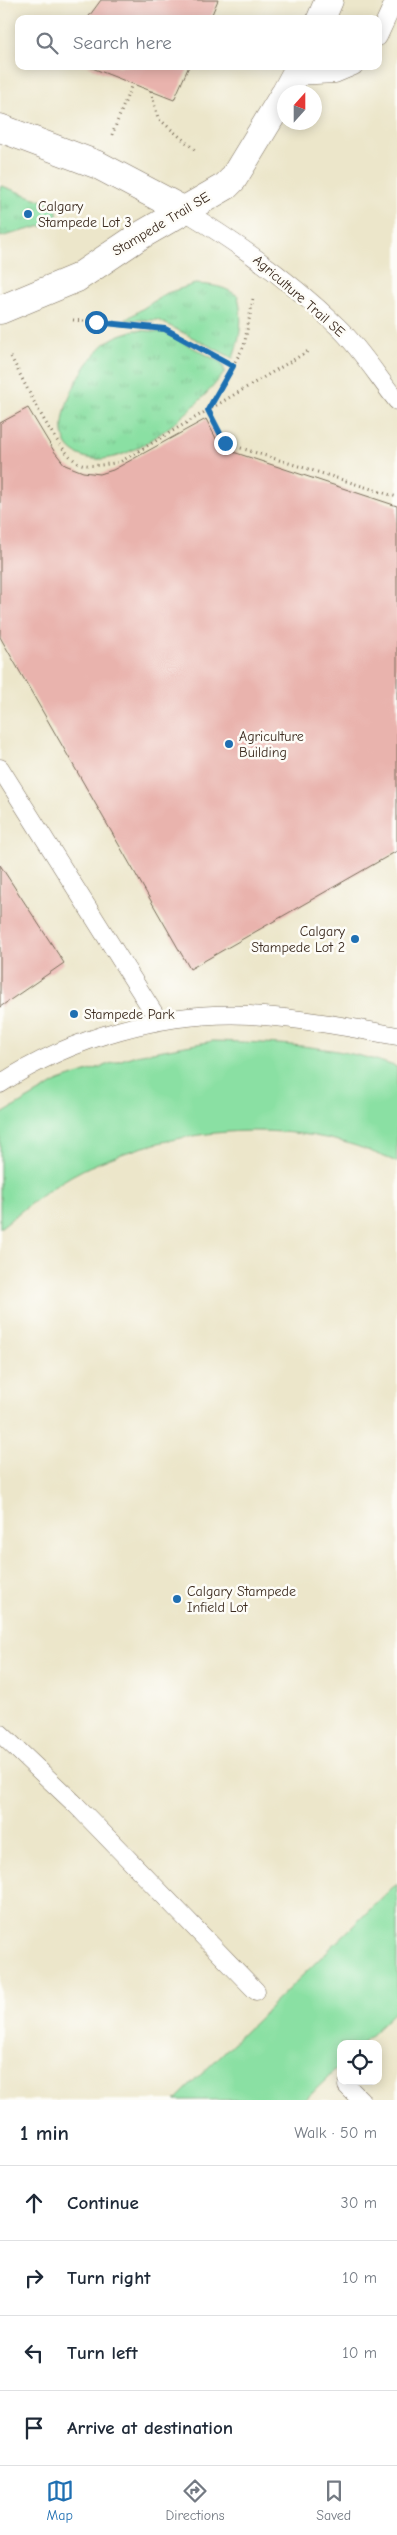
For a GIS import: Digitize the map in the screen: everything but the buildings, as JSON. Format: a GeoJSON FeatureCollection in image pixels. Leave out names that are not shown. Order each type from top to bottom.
{"type":"FeatureCollection","features":[{"type":"Feature","properties":{"kind":"street"},"geometry":{"type":"LineString","coordinates":[[323,15],[329,0]]}},
{"type":"Feature","properties":{"kind":"street","name":"Stampede Trail SE"},"geometry":{"type":"LineString","coordinates":[[0,310],[77,278],[183,210],[226,186],[292,83]]}},
{"type":"Feature","properties":{"kind":"street"},"geometry":{"type":"LineString","coordinates":[[0,128],[98,165],[183,210]]}},
{"type":"Feature","properties":{"kind":"lane"},"geometry":{"type":"LineString","coordinates":[[382,28],[395,0]]}},
{"type":"Feature","properties":{"kind":"lane"},"geometry":{"type":"LineString","coordinates":[[292,83],[335,74],[344,70]]}},
{"type":"Feature","properties":{"kind":"lane","name":"Agriculture Trail SE"},"geometry":{"type":"LineString","coordinates":[[183,210],[233,240],[267,265],[339,328],[397,401]]}},
{"type":"Feature","properties":{"kind":"lane"},"geometry":{"type":"LineString","coordinates":[[0,768],[159,1021]]}},
{"type":"Feature","properties":{"kind":"lane"},"geometry":{"type":"LineString","coordinates":[[0,1084],[58,1053],[108,1035],[159,1021],[249,1015],[336,1024],[397,1036]]}},
{"type":"Feature","properties":{"kind":"lane"},"geometry":{"type":"LineString","coordinates":[[0,1733],[76,1805],[256,1991]]}},
{"type":"Feature","properties":{"kind":"lane"},"geometry":{"type":"LineString","coordinates":[[348,2086],[361,2100]]}},
{"type":"Feature","properties":{"kind":"path"},"geometry":{"type":"LineString","coordinates":[[112,135],[132,84]]}},
{"type":"Feature","properties":{"kind":"path"},"geometry":{"type":"LineString","coordinates":[[151,91],[158,118],[196,150]]}},
{"type":"Feature","properties":{"kind":"path"},"geometry":{"type":"LineString","coordinates":[[208,410],[244,346],[253,299]]}},
{"type":"Feature","properties":{"kind":"path"},"geometry":{"type":"LineString","coordinates":[[73,320],[165,329],[233,366]]}},
{"type":"Feature","properties":{"kind":"path"},"geometry":{"type":"LineString","coordinates":[[11,357],[63,451],[79,463],[98,466],[120,462],[310,350]]}},
{"type":"Feature","properties":{"kind":"path"},"geometry":{"type":"LineString","coordinates":[[208,410],[225,443],[397,497]]}},
{"type":"Feature","properties":{"kind":"green space","name":"Calgary Stampede Lot 3"},"geometry":{"type":"Polygon","coordinates":[[[2,186],[57,206],[57,222],[0,237],[0,187],[2,186]]]}},
{"type":"Feature","properties":{"kind":"green space"},"geometry":{"type":"Polygon","coordinates":[[[195,284],[218,287],[238,296],[240,327],[233,358],[158,320],[125,320],[167,293],[195,284]]]}},
{"type":"Feature","properties":{"kind":"green space"},"geometry":{"type":"Polygon","coordinates":[[[135,330],[164,332],[222,363],[225,372],[197,403],[178,420],[157,436],[135,449],[113,457],[92,459],[74,452],[65,441],[63,427],[65,411],[71,393],[80,376],[100,348],[113,338],[135,330]]]}},
{"type":"Feature","properties":{"kind":"green space"},"geometry":{"type":"Polygon","coordinates":[[[213,1041],[306,1046],[352,1054],[397,1067],[397,1162],[343,1142],[281,1132],[250,1131],[188,1137],[157,1143],[127,1152],[85,1169],[47,1192],[0,1228],[0,1115],[59,1081],[136,1055],[213,1041]]]}},
{"type":"Feature","properties":{"kind":"green space"},"geometry":{"type":"Polygon","coordinates":[[[397,1883],[397,2010],[366,2040],[337,2040],[337,2069],[305,2100],[175,2100],[397,1883]]]}},
{"type":"Feature","properties":{"kind":"place","name":"Calgary Stampede Lot 3"},"geometry":{"type":"Point","coordinates":[28,214]}},
{"type":"Feature","properties":{"kind":"place","name":"Agriculture Building"},"geometry":{"type":"Point","coordinates":[229,744]}},
{"type":"Feature","properties":{"kind":"place","name":"Calgary Stampede Lot 2"},"geometry":{"type":"Point","coordinates":[355,939]}},
{"type":"Feature","properties":{"kind":"place","name":"Stampede Park"},"geometry":{"type":"Point","coordinates":[74,1014]}},
{"type":"Feature","properties":{"kind":"place","name":"Calgary Stampede Infield Lot"},"geometry":{"type":"Point","coordinates":[177,1599]}},
{"type":"Feature","properties":{"kind":"route"},"geometry":{"type":"LineString","coordinates":[[96,322],[165,329],[202,347],[233,366],[208,410],[225,443]]}}]}
